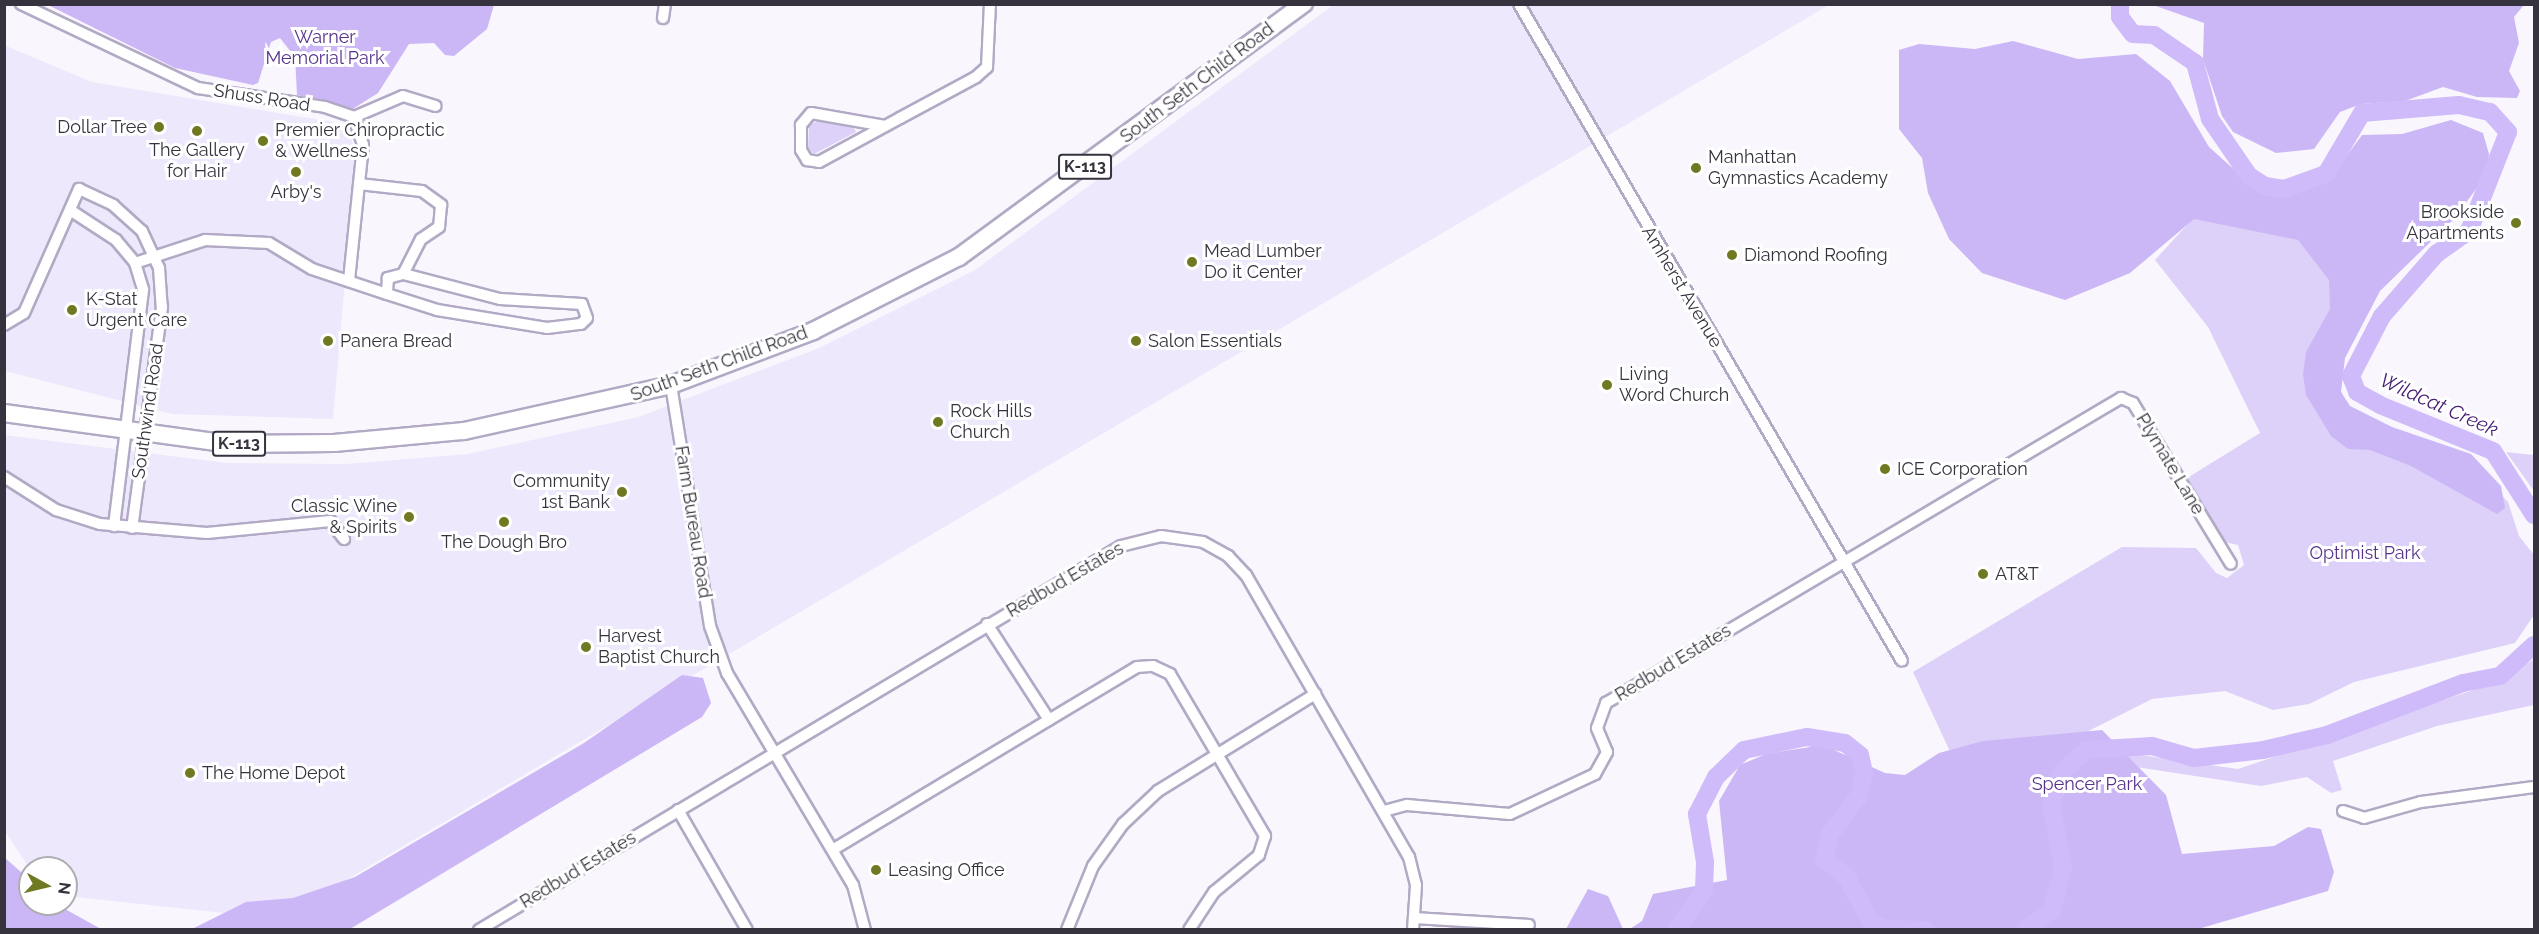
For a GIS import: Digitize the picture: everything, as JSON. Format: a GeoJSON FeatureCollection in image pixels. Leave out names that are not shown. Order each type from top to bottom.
{"type":"FeatureCollection","features":[{"type":"Feature","properties":{"kind":"main road","name":"South Seth Child Road"},"geometry":{"type":"LineString","coordinates":[[4,413],[229,444],[334,443],[464,431],[671,385],[813,331],[959,257],[1304,4]]}},
{"type":"Feature","properties":{"kind":"street","name":"Shuss Road"},"geometry":{"type":"LineString","coordinates":[[21,4],[198,88],[325,107],[354,117]]}},
{"type":"Feature","properties":{"kind":"street"},"geometry":{"type":"LineString","coordinates":[[663,18],[665,4]]}},
{"type":"Feature","properties":{"kind":"street"},"geometry":{"type":"LineString","coordinates":[[885,126],[811,113],[801,125],[801,150],[807,160],[819,162],[885,126],[987,67],[990,4]]}},
{"type":"Feature","properties":{"kind":"street","name":"Amherst Avenue"},"geometry":{"type":"LineString","coordinates":[[1519,4],[1902,661]]}},
{"type":"Feature","properties":{"kind":"street"},"geometry":{"type":"LineString","coordinates":[[349,281],[363,145],[354,117],[403,96],[435,106]]}},
{"type":"Feature","properties":{"kind":"street"},"geometry":{"type":"LineString","coordinates":[[359,184],[422,191],[441,205],[439,227],[421,239],[403,274]]}},
{"type":"Feature","properties":{"kind":"street"},"geometry":{"type":"LineString","coordinates":[[4,325],[24,313],[79,189],[128,217],[156,254]]}},
{"type":"Feature","properties":{"kind":"street"},"geometry":{"type":"LineString","coordinates":[[70,210],[106,230],[135,263],[156,254],[205,240],[269,243],[312,269],[387,294],[507,324],[566,327],[587,318],[582,304],[501,299],[403,274],[388,278],[387,294]]}},
{"type":"Feature","properties":{"kind":"street","name":"Southwind Road"},"geometry":{"type":"LineString","coordinates":[[132,528],[162,307],[156,254]]}},
{"type":"Feature","properties":{"kind":"street","name":"Southwind Road"},"geometry":{"type":"LineString","coordinates":[[114,526],[143,305],[135,263]]}},
{"type":"Feature","properties":{"kind":"street","name":"Farm Bureau Road"},"geometry":{"type":"LineString","coordinates":[[671,385],[710,626],[728,673],[774,750]]}},
{"type":"Feature","properties":{"kind":"street","name":"Plymate Lane"},"geometry":{"type":"LineString","coordinates":[[1845,560],[2121,398],[2133,403],[2231,564]]}},
{"type":"Feature","properties":{"kind":"street"},"geometry":{"type":"LineString","coordinates":[[4,477],[56,510],[114,526],[207,533],[330,521],[344,538]]}},
{"type":"Feature","properties":{"kind":"street","name":"Redbud Estates"},"geometry":{"type":"LineString","coordinates":[[479,930],[774,750],[1121,546],[1161,536],[1188,538],[1228,556],[1246,575],[1384,811],[1413,870],[1415,918],[1413,930]]}},
{"type":"Feature","properties":{"kind":"street","name":"Redbud Estates"},"geometry":{"type":"LineString","coordinates":[[1384,811],[1407,805],[1510,814],[1595,774],[1605,762],[1597,728],[1597,714],[1606,703],[1845,560]]}},
{"type":"Feature","properties":{"kind":"street","name":"Redbud Estates"},"geometry":{"type":"LineString","coordinates":[[987,624],[1049,720]]}},
{"type":"Feature","properties":{"kind":"street"},"geometry":{"type":"LineString","coordinates":[[834,849],[1137,667],[1153,666],[1170,674],[1219,750],[1262,827],[1263,847],[1252,863],[1214,892],[1189,930]]}},
{"type":"Feature","properties":{"kind":"street"},"geometry":{"type":"LineString","coordinates":[[1067,930],[1093,866],[1123,824],[1158,791],[1219,750],[1315,694]]}},
{"type":"Feature","properties":{"kind":"street"},"geometry":{"type":"LineString","coordinates":[[774,750],[853,885],[865,930]]}},
{"type":"Feature","properties":{"kind":"street"},"geometry":{"type":"LineString","coordinates":[[2343,811],[2364,818],[2421,802],[2535,787]]}},
{"type":"Feature","properties":{"kind":"street"},"geometry":{"type":"LineString","coordinates":[[678,810],[747,930]]}},
{"type":"Feature","properties":{"kind":"street"},"geometry":{"type":"LineString","coordinates":[[1415,918],[1529,926]]}},
{"type":"Feature","properties":{"kind":"shaded area"},"geometry":{"type":"Polygon","coordinates":[[[1333,5],[1829,5],[280,919],[78,897],[78,856],[21,856],[5,831],[4,435],[227,463],[345,464],[468,454],[638,417],[819,348],[975,270],[1333,5]]]}},
{"type":"Feature","properties":{"kind":"shaded area"},"geometry":{"type":"Polygon","coordinates":[[[4,45],[92,82],[333,122],[350,134],[356,155],[333,419],[172,414],[5,371],[4,45]]]}},
{"type":"Feature","properties":{"kind":"green space","name":"Warner Memorial Park"},"geometry":{"type":"Polygon","coordinates":[[[48,5],[494,5],[487,29],[454,56],[445,55],[434,43],[409,44],[378,93],[351,110],[297,95],[295,57],[280,38],[271,42],[258,83],[253,85],[175,68],[48,5]]]}},
{"type":"Feature","properties":{"kind":"green space"},"geometry":{"type":"Polygon","coordinates":[[[2153,5],[2524,5],[2514,17],[2519,43],[2509,71],[2520,91],[2517,98],[2477,97],[2443,87],[2405,101],[2361,104],[2340,112],[2314,149],[2276,153],[2233,132],[2222,116],[2203,59],[2204,23],[2153,5]]]}},
{"type":"Feature","properties":{"kind":"green space"},"geometry":{"type":"Polygon","coordinates":[[[2013,41],[2078,59],[2136,54],[2170,81],[2209,147],[2256,189],[2287,196],[2329,180],[2362,135],[2402,134],[2451,120],[2483,133],[2489,154],[2485,177],[2453,220],[2380,291],[2345,358],[2341,392],[2350,406],[2392,427],[2471,454],[2501,486],[2505,508],[2497,514],[2411,466],[2370,450],[2348,449],[2331,436],[2306,395],[2303,374],[2306,352],[2330,309],[2329,280],[2298,240],[2194,219],[2130,273],[2065,300],[1982,273],[1949,239],[1928,193],[1922,158],[1899,129],[1899,50],[1919,44],[1975,49],[2013,41]]]}},
{"type":"Feature","properties":{"kind":"green space"},"geometry":{"type":"Polygon","coordinates":[[[817,121],[853,126],[856,132],[814,154],[808,148],[809,126],[817,121]]]}},
{"type":"Feature","properties":{"kind":"green space","name":"Optimist Park"},"geometry":{"type":"Polygon","coordinates":[[[2196,215],[2308,235],[2342,282],[2334,375],[2351,414],[2474,465],[2508,502],[2519,536],[2534,555],[2534,615],[2515,643],[2354,682],[2309,704],[2273,710],[2225,691],[2152,699],[2031,760],[2021,904],[1913,672],[2122,547],[2196,548],[2216,573],[2227,578],[2244,565],[2238,545],[2225,542],[2187,478],[2260,433],[2208,327],[2155,260],[2196,215]]]}},
{"type":"Feature","properties":{"kind":"green space"},"geometry":{"type":"Polygon","coordinates":[[[2506,452],[2534,455],[2534,491],[2506,452]]]}},
{"type":"Feature","properties":{"kind":"green space","name":"Spencer Park"},"geometry":{"type":"Polygon","coordinates":[[[2534,659],[2534,705],[2437,726],[2333,761],[2342,790],[2331,793],[2307,777],[2261,786],[2116,764],[2112,751],[2238,769],[2500,681],[2534,659]]]}},
{"type":"Feature","properties":{"kind":"green space"},"geometry":{"type":"Polygon","coordinates":[[[682,675],[703,678],[711,703],[702,717],[350,929],[192,929],[246,902],[293,898],[355,877],[584,743],[682,675]]]}},
{"type":"Feature","properties":{"kind":"green space"},"geometry":{"type":"Polygon","coordinates":[[[2102,730],[2166,795],[2182,854],[2274,846],[2308,827],[2321,829],[2334,872],[2328,891],[2198,929],[1630,929],[1642,921],[1653,894],[1727,880],[1719,801],[1740,765],[1766,754],[1823,745],[1885,773],[1905,775],[1939,753],[1983,741],[2102,730]]]}},
{"type":"Feature","properties":{"kind":"green space"},"geometry":{"type":"Polygon","coordinates":[[[4,857],[18,869],[18,916],[78,916],[101,929],[5,929],[4,857]]]}},
{"type":"Feature","properties":{"kind":"green space"},"geometry":{"type":"Polygon","coordinates":[[[1588,889],[1608,896],[1623,929],[1566,929],[1588,889]]]}},
{"type":"Feature","properties":{"kind":"waterway","name":"Wildcat Creek"},"geometry":{"type":"LineString","coordinates":[[2120,4],[2120,17],[2133,34],[2154,35],[2195,63],[2210,119],[2249,176],[2265,186],[2284,189],[2326,174],[2362,113],[2459,105],[2490,112],[2508,132],[2469,231],[2437,253],[2382,316],[2351,376],[2357,392],[2380,405],[2493,451],[2534,515]]}},
{"type":"Feature","properties":{"kind":"waterway","name":"Wildcat Creek"},"geometry":{"type":"LineString","coordinates":[[2025,930],[2052,911],[2063,867],[2051,805],[2061,774],[2086,750],[2152,746],[2194,758],[2263,750],[2327,735],[2463,683],[2500,676],[2534,645]]}},
{"type":"Feature","properties":{"kind":"waterway","name":"Wildcat Creek"},"geometry":{"type":"LineString","coordinates":[[1676,930],[1704,891],[1705,862],[1697,814],[1716,777],[1744,750],[1807,737],[1845,743],[1860,755],[1864,773],[1859,796],[1830,834],[1824,860],[1846,876],[1871,922],[1884,929],[1926,930]]}},
{"type":"Feature","properties":{"kind":"place","name":"Dollar Tree"},"geometry":{"type":"Point","coordinates":[159,127]}},
{"type":"Feature","properties":{"kind":"place","name":"The Gallery for Hair"},"geometry":{"type":"Point","coordinates":[197,131]}},
{"type":"Feature","properties":{"kind":"place","name":"Premier Chiropractic & Wellness"},"geometry":{"type":"Point","coordinates":[263,141]}},
{"type":"Feature","properties":{"kind":"place","name":"Manhattan Gymnastics Academy"},"geometry":{"type":"Point","coordinates":[1696,168]}},
{"type":"Feature","properties":{"kind":"place","name":"Arby's"},"geometry":{"type":"Point","coordinates":[296,172]}},
{"type":"Feature","properties":{"kind":"place","name":"Brookside Apartments"},"geometry":{"type":"Point","coordinates":[2516,223]}},
{"type":"Feature","properties":{"kind":"place","name":"Diamond Roofing"},"geometry":{"type":"Point","coordinates":[1732,255]}},
{"type":"Feature","properties":{"kind":"place","name":"Mead Lumber Do it Center"},"geometry":{"type":"Point","coordinates":[1192,262]}},
{"type":"Feature","properties":{"kind":"place","name":"K-Stat Urgent Care"},"geometry":{"type":"Point","coordinates":[72,310]}},
{"type":"Feature","properties":{"kind":"place","name":"Panera Bread"},"geometry":{"type":"Point","coordinates":[328,341]}},
{"type":"Feature","properties":{"kind":"place","name":"Salon Essentials"},"geometry":{"type":"Point","coordinates":[1136,341]}},
{"type":"Feature","properties":{"kind":"place","name":"Living Word Church"},"geometry":{"type":"Point","coordinates":[1607,385]}},
{"type":"Feature","properties":{"kind":"place","name":"Rock Hills Church"},"geometry":{"type":"Point","coordinates":[938,422]}},
{"type":"Feature","properties":{"kind":"place","name":"ICE Corporation"},"geometry":{"type":"Point","coordinates":[1885,469]}},
{"type":"Feature","properties":{"kind":"place","name":"Community 1st Bank"},"geometry":{"type":"Point","coordinates":[622,492]}},
{"type":"Feature","properties":{"kind":"place","name":"Classic Wine & Spirits"},"geometry":{"type":"Point","coordinates":[409,517]}},
{"type":"Feature","properties":{"kind":"place","name":"The Dough Bro"},"geometry":{"type":"Point","coordinates":[504,522]}},
{"type":"Feature","properties":{"kind":"place","name":"AT&T"},"geometry":{"type":"Point","coordinates":[1983,574]}},
{"type":"Feature","properties":{"kind":"place","name":"Harvest Baptist Church"},"geometry":{"type":"Point","coordinates":[586,647]}},
{"type":"Feature","properties":{"kind":"place","name":"The Home Depot"},"geometry":{"type":"Point","coordinates":[190,773]}},
{"type":"Feature","properties":{"kind":"place","name":"Leasing Office"},"geometry":{"type":"Point","coordinates":[876,870]}}]}
